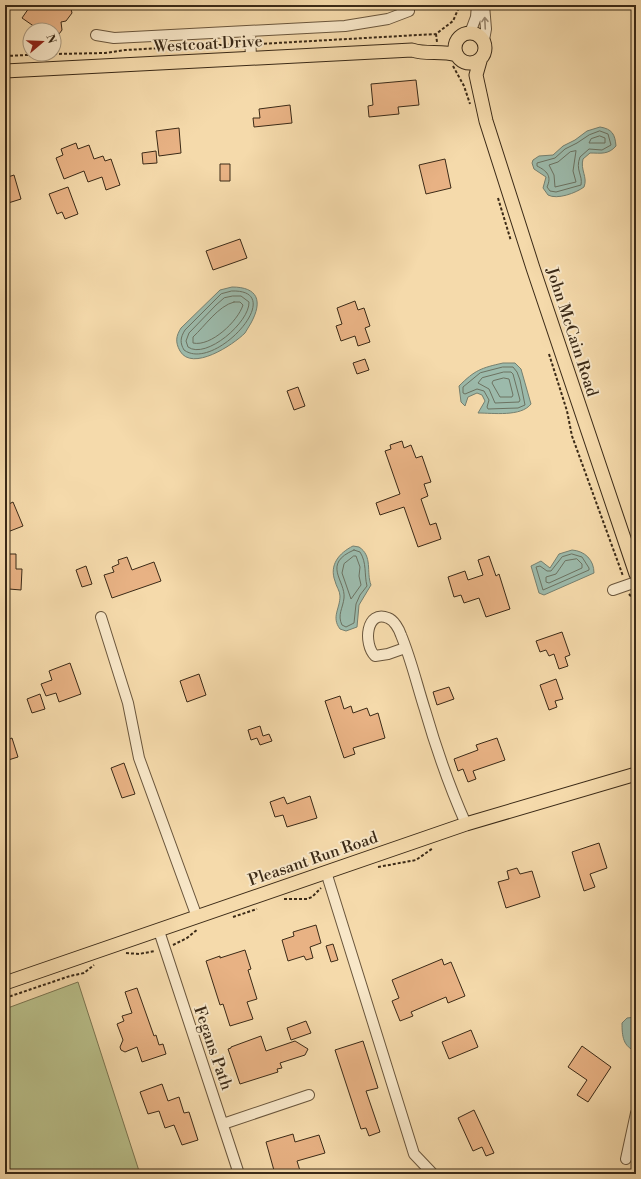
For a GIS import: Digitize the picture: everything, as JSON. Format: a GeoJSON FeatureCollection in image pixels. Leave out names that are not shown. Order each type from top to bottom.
{"type":"FeatureCollection","features":[{"type":"Feature","properties":{"kind":"main road"},"geometry":{"type":"LineString","coordinates":[[476,34],[484,40],[486,50],[480,61],[468,64],[459,58],[455,45],[464,36],[476,34]]}},
{"type":"Feature","properties":{"kind":"main road","name":"Westcoat Drive"},"geometry":{"type":"LineString","coordinates":[[5,71],[412,50],[423,45],[443,43],[464,36]]}},
{"type":"Feature","properties":{"kind":"main road","name":"Westcoat Drive"},"geometry":{"type":"LineString","coordinates":[[412,50],[424,54],[446,52],[459,58]]}},
{"type":"Feature","properties":{"kind":"main road","name":"John McCain Road"},"geometry":{"type":"LineString","coordinates":[[459,58],[473,92],[480,100]]}},
{"type":"Feature","properties":{"kind":"main road","name":"John McCain Road"},"geometry":{"type":"LineString","coordinates":[[480,61],[476,75],[480,89],[480,100],[533,268],[636,574]]}},
{"type":"Feature","properties":{"kind":"main road","name":"Pleasant Run Road"},"geometry":{"type":"LineString","coordinates":[[5,983],[159,931],[198,922],[328,877],[466,824],[636,774]]}},
{"type":"Feature","properties":{"kind":"street"},"geometry":{"type":"LineString","coordinates":[[464,36],[476,17],[477,5]]}},
{"type":"Feature","properties":{"kind":"street"},"geometry":{"type":"LineString","coordinates":[[484,5],[486,29],[484,40]]}},
{"type":"Feature","properties":{"kind":"street"},"geometry":{"type":"LineString","coordinates":[[96,35],[114,38],[345,26],[388,19],[409,10]]}},
{"type":"Feature","properties":{"kind":"street"},"geometry":{"type":"LineString","coordinates":[[250,32],[251,59]]}},
{"type":"Feature","properties":{"kind":"street"},"geometry":{"type":"LineString","coordinates":[[613,590],[636,582]]}},
{"type":"Feature","properties":{"kind":"street"},"geometry":{"type":"LineString","coordinates":[[101,617],[128,703],[139,758],[198,922]]}},
{"type":"Feature","properties":{"kind":"street"},"geometry":{"type":"LineString","coordinates":[[405,648],[456,803],[466,824]]}},
{"type":"Feature","properties":{"kind":"street"},"geometry":{"type":"LineString","coordinates":[[328,877],[414,1154],[433,1174]]}},
{"type":"Feature","properties":{"kind":"street","name":"Fegans Path"},"geometry":{"type":"LineString","coordinates":[[159,931],[239,1174]]}},
{"type":"Feature","properties":{"kind":"street"},"geometry":{"type":"LineString","coordinates":[[223,1124],[310,1095]]}},
{"type":"Feature","properties":{"kind":"street"},"geometry":{"type":"LineString","coordinates":[[626,1159],[636,1113]]}},
{"type":"Feature","properties":{"kind":"path"},"geometry":{"type":"LineString","coordinates":[[258,44],[436,34],[453,21],[460,5]]}},
{"type":"Feature","properties":{"kind":"path"},"geometry":{"type":"LineString","coordinates":[[62,54],[106,53],[124,50],[243,44]]}},
{"type":"Feature","properties":{"kind":"path"},"geometry":{"type":"LineString","coordinates":[[5,56],[22,55]]}},
{"type":"Feature","properties":{"kind":"path"},"geometry":{"type":"LineString","coordinates":[[498,194],[513,246]]}},
{"type":"Feature","properties":{"kind":"path"},"geometry":{"type":"LineString","coordinates":[[547,347],[567,411],[572,436],[616,558],[622,569],[625,586],[629,594],[636,602]]}},
{"type":"Feature","properties":{"kind":"path"},"geometry":{"type":"LineString","coordinates":[[374,868],[416,860],[436,845]]}},
{"type":"Feature","properties":{"kind":"path"},"geometry":{"type":"LineString","coordinates":[[280,900],[307,899],[328,877]]}},
{"type":"Feature","properties":{"kind":"path"},"geometry":{"type":"LineString","coordinates":[[226,918],[240,916],[259,908]]}},
{"type":"Feature","properties":{"kind":"path"},"geometry":{"type":"LineString","coordinates":[[124,953],[150,953],[180,942],[198,922]]}},
{"type":"Feature","properties":{"kind":"path"},"geometry":{"type":"LineString","coordinates":[[5,998],[70,976],[84,973],[97,963]]}},
{"type":"Feature","properties":{"kind":"green space"},"geometry":{"type":"Polygon","coordinates":[[[78,982],[140,1174],[5,1174],[5,1009],[78,982]]]}},
{"type":"Feature","properties":{"kind":"water"},"geometry":{"type":"Polygon","coordinates":[[[600,127],[607,129],[614,135],[616,146],[607,152],[590,153],[583,159],[582,167],[585,180],[584,187],[566,195],[556,197],[548,195],[543,188],[546,177],[534,169],[532,163],[533,160],[539,156],[553,155],[563,146],[575,140],[587,131],[600,127]]]}},
{"type":"Feature","properties":{"kind":"water"},"geometry":{"type":"Polygon","coordinates":[[[232,287],[248,290],[256,297],[257,308],[255,315],[245,333],[222,350],[203,358],[194,359],[186,357],[178,348],[177,336],[181,328],[220,290],[232,287]]]}},
{"type":"Feature","properties":{"kind":"water"},"geometry":{"type":"Polygon","coordinates":[[[503,363],[515,363],[521,369],[531,404],[521,411],[514,413],[478,413],[485,401],[482,395],[477,393],[468,397],[465,406],[461,402],[459,386],[479,370],[503,363]]]}},
{"type":"Feature","properties":{"kind":"water"},"geometry":{"type":"Polygon","coordinates":[[[353,546],[359,547],[366,555],[371,585],[359,605],[357,627],[346,631],[340,629],[336,621],[340,596],[333,575],[333,570],[336,560],[343,552],[353,546]]]}},
{"type":"Feature","properties":{"kind":"water"},"geometry":{"type":"Polygon","coordinates":[[[572,550],[581,552],[588,557],[594,568],[594,573],[544,595],[539,593],[531,566],[541,561],[550,568],[559,554],[572,550]]]}},
{"type":"Feature","properties":{"kind":"water"},"geometry":{"type":"Polygon","coordinates":[[[636,1017],[636,1051],[628,1047],[624,1040],[622,1023],[627,1018],[636,1017]]]}},
{"type":"Feature","properties":{"kind":"building"},"geometry":{"type":"Polygon","coordinates":[[[31,5],[70,5],[72,13],[66,21],[61,22],[28,22],[22,18],[31,5]]]}},
{"type":"Feature","properties":{"kind":"building"},"geometry":{"type":"Polygon","coordinates":[[[416,80],[419,105],[398,107],[399,114],[369,117],[368,106],[373,105],[371,84],[416,80]]]}},
{"type":"Feature","properties":{"kind":"building"},"geometry":{"type":"Polygon","coordinates":[[[290,105],[292,123],[254,127],[253,118],[260,118],[259,109],[290,105]]]}},
{"type":"Feature","properties":{"kind":"building"},"geometry":{"type":"Polygon","coordinates":[[[179,128],[181,153],[159,156],[156,131],[179,128]]]}},
{"type":"Feature","properties":{"kind":"building"},"geometry":{"type":"Polygon","coordinates":[[[76,143],[78,149],[89,145],[94,159],[103,156],[105,161],[111,159],[120,185],[106,190],[102,177],[88,182],[84,171],[64,179],[56,158],[63,155],[61,149],[76,143]]]}},
{"type":"Feature","properties":{"kind":"building"},"geometry":{"type":"Polygon","coordinates":[[[156,151],[157,163],[143,164],[142,153],[156,151]]]}},
{"type":"Feature","properties":{"kind":"building"},"geometry":{"type":"Polygon","coordinates":[[[445,159],[451,188],[426,194],[419,165],[445,159]]]}},
{"type":"Feature","properties":{"kind":"building"},"geometry":{"type":"Polygon","coordinates":[[[220,164],[230,164],[230,181],[220,181],[220,164]]]}},
{"type":"Feature","properties":{"kind":"building"},"geometry":{"type":"Polygon","coordinates":[[[14,175],[21,199],[5,204],[5,178],[14,175]]]}},
{"type":"Feature","properties":{"kind":"building"},"geometry":{"type":"Polygon","coordinates":[[[68,187],[78,214],[65,219],[62,212],[57,214],[49,194],[68,187]]]}},
{"type":"Feature","properties":{"kind":"building"},"geometry":{"type":"Polygon","coordinates":[[[240,239],[247,258],[213,270],[206,251],[240,239]]]}},
{"type":"Feature","properties":{"kind":"building"},"geometry":{"type":"Polygon","coordinates":[[[355,301],[358,310],[364,308],[370,326],[365,328],[370,342],[358,346],[355,336],[341,341],[336,326],[342,324],[337,308],[355,301]]]}},
{"type":"Feature","properties":{"kind":"building"},"geometry":{"type":"Polygon","coordinates":[[[365,359],[369,370],[357,374],[353,363],[365,359]]]}},
{"type":"Feature","properties":{"kind":"building"},"geometry":{"type":"Polygon","coordinates":[[[298,387],[305,406],[294,410],[287,391],[298,387]]]}},
{"type":"Feature","properties":{"kind":"building"},"geometry":{"type":"Polygon","coordinates":[[[402,441],[404,448],[411,445],[416,458],[422,456],[431,482],[424,484],[428,496],[421,499],[430,525],[436,523],[441,539],[418,547],[404,507],[380,515],[376,503],[400,494],[385,451],[391,449],[390,445],[402,441]]]}},
{"type":"Feature","properties":{"kind":"building"},"geometry":{"type":"Polygon","coordinates":[[[13,502],[23,526],[5,533],[5,506],[13,502]]]}},
{"type":"Feature","properties":{"kind":"building"},"geometry":{"type":"Polygon","coordinates":[[[5,554],[16,554],[16,569],[22,569],[21,590],[9,589],[9,582],[5,582],[5,554]]]}},
{"type":"Feature","properties":{"kind":"building"},"geometry":{"type":"Polygon","coordinates":[[[489,556],[496,576],[499,574],[510,609],[486,617],[479,598],[464,603],[461,595],[454,597],[448,577],[465,571],[468,580],[483,575],[478,560],[489,556]]]}},
{"type":"Feature","properties":{"kind":"building"},"geometry":{"type":"Polygon","coordinates":[[[127,557],[132,570],[154,562],[161,581],[112,598],[104,575],[114,572],[112,567],[119,564],[118,560],[127,557]]]}},
{"type":"Feature","properties":{"kind":"building"},"geometry":{"type":"Polygon","coordinates":[[[86,566],[92,584],[82,587],[76,570],[86,566]]]}},
{"type":"Feature","properties":{"kind":"building"},"geometry":{"type":"Polygon","coordinates":[[[562,632],[570,655],[565,657],[568,666],[559,669],[554,654],[549,656],[546,650],[540,652],[536,641],[562,632]]]}},
{"type":"Feature","properties":{"kind":"building"},"geometry":{"type":"Polygon","coordinates":[[[70,663],[81,694],[59,702],[56,693],[46,696],[41,684],[52,680],[49,671],[70,663]]]}},
{"type":"Feature","properties":{"kind":"building"},"geometry":{"type":"Polygon","coordinates":[[[199,674],[206,695],[187,702],[180,681],[199,674]]]}},
{"type":"Feature","properties":{"kind":"building"},"geometry":{"type":"Polygon","coordinates":[[[556,679],[563,699],[555,701],[557,707],[549,710],[540,685],[556,679]]]}},
{"type":"Feature","properties":{"kind":"building"},"geometry":{"type":"Polygon","coordinates":[[[449,687],[454,699],[437,705],[433,692],[449,687]]]}},
{"type":"Feature","properties":{"kind":"building"},"geometry":{"type":"Polygon","coordinates":[[[40,694],[45,709],[32,713],[27,699],[40,694]]]}},
{"type":"Feature","properties":{"kind":"building"},"geometry":{"type":"Polygon","coordinates":[[[340,696],[344,709],[351,706],[353,713],[367,708],[370,716],[378,713],[385,738],[353,748],[355,754],[344,758],[325,701],[340,696]]]}},
{"type":"Feature","properties":{"kind":"building"},"geometry":{"type":"Polygon","coordinates":[[[260,726],[263,736],[269,734],[272,741],[260,745],[257,738],[251,740],[248,730],[260,726]]]}},
{"type":"Feature","properties":{"kind":"building"},"geometry":{"type":"Polygon","coordinates":[[[12,738],[18,757],[5,761],[5,741],[12,738]]]}},
{"type":"Feature","properties":{"kind":"building"},"geometry":{"type":"Polygon","coordinates":[[[497,738],[505,760],[473,771],[476,779],[468,782],[463,769],[458,771],[454,759],[478,750],[476,745],[497,738]]]}},
{"type":"Feature","properties":{"kind":"building"},"geometry":{"type":"Polygon","coordinates":[[[124,763],[135,794],[122,798],[111,768],[124,763]]]}},
{"type":"Feature","properties":{"kind":"building"},"geometry":{"type":"Polygon","coordinates":[[[310,796],[317,818],[287,827],[283,815],[275,817],[270,802],[284,797],[287,804],[310,796]]]}},
{"type":"Feature","properties":{"kind":"building"},"geometry":{"type":"Polygon","coordinates":[[[599,843],[607,868],[590,874],[595,887],[584,891],[572,852],[599,843]]]}},
{"type":"Feature","properties":{"kind":"building"},"geometry":{"type":"Polygon","coordinates":[[[517,868],[520,874],[532,871],[540,897],[506,908],[498,882],[509,879],[507,871],[517,868]]]}},
{"type":"Feature","properties":{"kind":"building"},"geometry":{"type":"Polygon","coordinates":[[[316,925],[321,943],[310,947],[313,958],[306,960],[304,956],[288,961],[282,940],[294,936],[293,932],[316,925]]]}},
{"type":"Feature","properties":{"kind":"building"},"geometry":{"type":"Polygon","coordinates":[[[333,944],[338,960],[331,962],[326,946],[333,944]]]}},
{"type":"Feature","properties":{"kind":"building"},"geometry":{"type":"Polygon","coordinates":[[[245,950],[251,969],[248,970],[257,999],[247,1002],[253,1019],[230,1026],[223,1004],[220,1005],[206,961],[245,950]]]}},
{"type":"Feature","properties":{"kind":"building"},"geometry":{"type":"Polygon","coordinates":[[[442,959],[444,965],[451,962],[465,996],[448,1003],[446,997],[411,1012],[413,1016],[400,1021],[392,1001],[399,998],[392,980],[442,959]]]}},
{"type":"Feature","properties":{"kind":"building"},"geometry":{"type":"Polygon","coordinates":[[[137,988],[154,1036],[156,1035],[159,1045],[163,1044],[166,1054],[142,1062],[137,1047],[125,1052],[121,1050],[120,1047],[123,1040],[117,1024],[124,1021],[122,1016],[132,1013],[125,992],[137,988]]]}},
{"type":"Feature","properties":{"kind":"building"},"geometry":{"type":"Polygon","coordinates":[[[306,1021],[311,1033],[291,1040],[287,1028],[306,1021]]]}},
{"type":"Feature","properties":{"kind":"building"},"geometry":{"type":"Polygon","coordinates":[[[471,1030],[478,1047],[449,1059],[442,1042],[471,1030]]]}},
{"type":"Feature","properties":{"kind":"building"},"geometry":{"type":"Polygon","coordinates":[[[261,1036],[266,1051],[295,1041],[308,1049],[305,1055],[280,1063],[282,1068],[277,1069],[278,1072],[240,1084],[228,1049],[261,1036]]]}},
{"type":"Feature","properties":{"kind":"building"},"geometry":{"type":"Polygon","coordinates":[[[363,1041],[378,1088],[366,1091],[380,1132],[369,1136],[366,1128],[361,1129],[335,1050],[363,1041]]]}},
{"type":"Feature","properties":{"kind":"building"},"geometry":{"type":"Polygon","coordinates":[[[582,1046],[611,1067],[588,1102],[577,1095],[587,1080],[568,1067],[582,1046]]]}},
{"type":"Feature","properties":{"kind":"building"},"geometry":{"type":"Polygon","coordinates":[[[162,1084],[168,1101],[179,1097],[184,1113],[189,1112],[198,1140],[182,1145],[174,1125],[165,1128],[159,1111],[148,1114],[140,1092],[162,1084]]]}},
{"type":"Feature","properties":{"kind":"building"},"geometry":{"type":"Polygon","coordinates":[[[474,1110],[494,1153],[486,1156],[482,1147],[473,1151],[458,1118],[474,1110]]]}},
{"type":"Feature","properties":{"kind":"building"},"geometry":{"type":"Polygon","coordinates":[[[293,1134],[295,1142],[319,1135],[325,1153],[297,1161],[301,1174],[275,1174],[266,1142],[293,1134]]]}}]}
